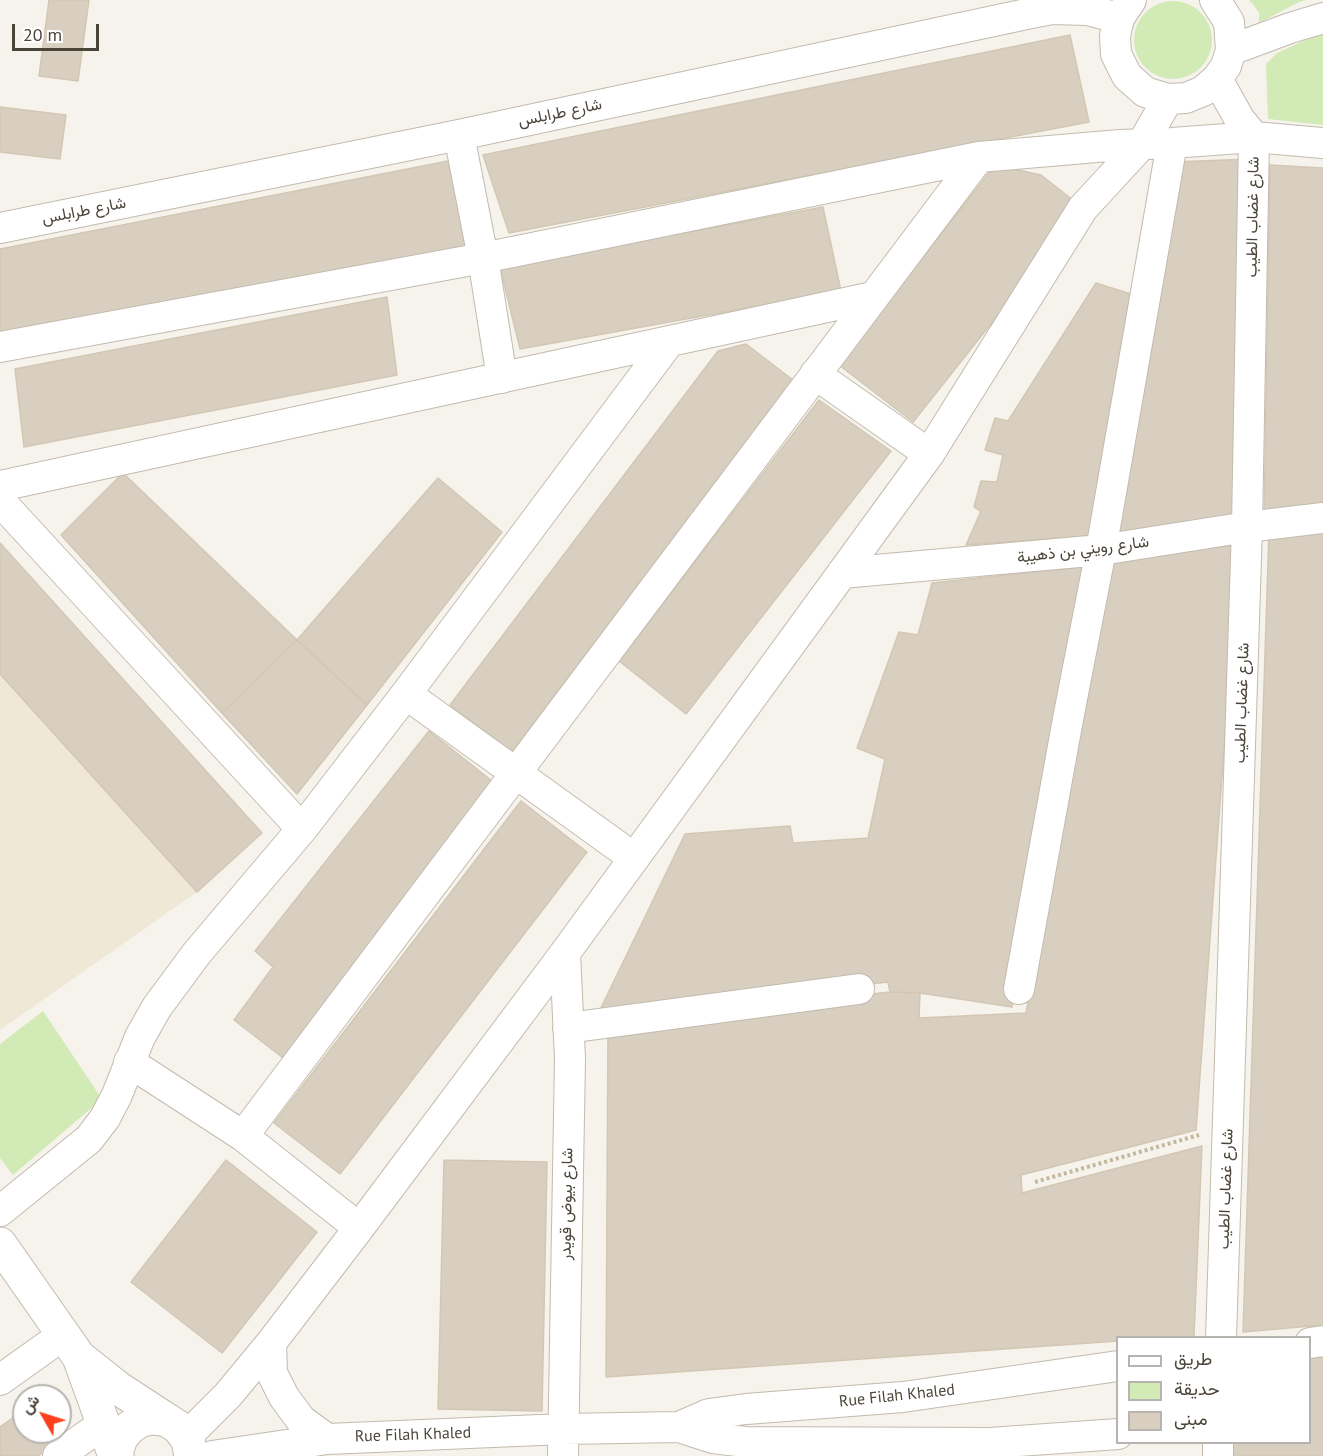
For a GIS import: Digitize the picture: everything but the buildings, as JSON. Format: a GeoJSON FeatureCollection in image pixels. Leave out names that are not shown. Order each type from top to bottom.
{"type":"FeatureCollection","features":[{"type":"Feature","properties":{"kind":"street"},"geometry":{"type":"LineString","coordinates":[[1125,9],[1115,36],[1116,54],[1127,76],[1145,92],[1168,99],[1186,98],[1203,91],[1217,80],[1226,66],[1231,50],[1229,22],[1215,0]]}},
{"type":"Feature","properties":{"kind":"street","name":"شارع طرابلس"},"geometry":{"type":"LineString","coordinates":[[0,228],[459,135],[1031,13],[1052,9],[1125,9]]}},
{"type":"Feature","properties":{"kind":"street"},"geometry":{"type":"LineString","coordinates":[[1231,50],[1290,27],[1323,18]]}},
{"type":"Feature","properties":{"kind":"street","name":"شارع غضاب الطيب"},"geometry":{"type":"LineString","coordinates":[[1217,80],[1240,120],[1254,137],[1247,527],[1221,1336]]}},
{"type":"Feature","properties":{"kind":"street"},"geometry":{"type":"LineString","coordinates":[[181,1438],[228,1395],[271,1343],[565,953],[929,454],[1083,208],[1142,144],[1168,99]]}},
{"type":"Feature","properties":{"kind":"street"},"geometry":{"type":"LineString","coordinates":[[459,135],[483,258],[502,378]]}},
{"type":"Feature","properties":{"kind":"street"},"geometry":{"type":"LineString","coordinates":[[0,347],[483,258],[979,157],[1254,137],[1323,142]]}},
{"type":"Feature","properties":{"kind":"street"},"geometry":{"type":"LineString","coordinates":[[1019,989],[1101,550],[1172,143]]}},
{"type":"Feature","properties":{"kind":"street"},"geometry":{"type":"LineString","coordinates":[[243,1136],[979,157]]}},
{"type":"Feature","properties":{"kind":"street"},"geometry":{"type":"LineString","coordinates":[[0,486],[873,297]]}},
{"type":"Feature","properties":{"kind":"street"},"geometry":{"type":"LineString","coordinates":[[0,1211],[89,1139],[105,1118],[117,1095],[140,1037],[157,1007],[196,952],[302,829],[406,694],[669,342]]}},
{"type":"Feature","properties":{"kind":"street"},"geometry":{"type":"LineString","coordinates":[[815,374],[929,454]]}},
{"type":"Feature","properties":{"kind":"street"},"geometry":{"type":"LineString","coordinates":[[0,501],[302,829]]}},
{"type":"Feature","properties":{"kind":"street","name":"شارع رويني بن ذهيبة"},"geometry":{"type":"LineString","coordinates":[[842,573],[1101,550],[1247,527],[1323,518]]}},
{"type":"Feature","properties":{"kind":"street"},"geometry":{"type":"LineString","coordinates":[[406,694],[634,858]]}},
{"type":"Feature","properties":{"kind":"street","name":"شارع بيوض قويدر"},"geometry":{"type":"LineString","coordinates":[[563,1443],[570,1059],[565,953]]}},
{"type":"Feature","properties":{"kind":"street"},"geometry":{"type":"LineString","coordinates":[[568,1028],[859,989]]}},
{"type":"Feature","properties":{"kind":"street"},"geometry":{"type":"LineString","coordinates":[[129,1062],[243,1136],[359,1228]]}},
{"type":"Feature","properties":{"kind":"street"},"geometry":{"type":"LineString","coordinates":[[0,1244],[71,1346],[116,1456]]}},
{"type":"Feature","properties":{"kind":"street"},"geometry":{"type":"LineString","coordinates":[[271,1343],[272,1373],[284,1397],[301,1420],[327,1439]]}},
{"type":"Feature","properties":{"kind":"street"},"geometry":{"type":"LineString","coordinates":[[71,1346],[118,1388],[181,1438]]}},
{"type":"Feature","properties":{"kind":"street"},"geometry":{"type":"LineString","coordinates":[[0,1380],[71,1346]]}},
{"type":"Feature","properties":{"kind":"street","name":"Rue Filah Khaled"},"geometry":{"type":"LineString","coordinates":[[212,1456],[327,1439],[563,1443],[679,1428],[709,1414],[903,1397],[1116,1366]]}},
{"type":"Feature","properties":{"kind":"street"},"geometry":{"type":"LineString","coordinates":[[116,1456],[121,1438],[129,1428],[141,1420],[154,1418],[181,1438]]}},
{"type":"Feature","properties":{"kind":"street"},"geometry":{"type":"LineString","coordinates":[[58,1456],[103,1424]]}},
{"type":"Feature","properties":{"kind":"street","name":"Rue Filah Khaled"},"geometry":{"type":"LineString","coordinates":[[679,1428],[713,1438],[745,1442],[889,1450],[1116,1434]]}},
{"type":"Feature","properties":{"kind":"path"},"geometry":{"type":"LineString","coordinates":[[1035,1182],[1228,1126]]}},
{"type":"Feature","properties":{"kind":"shaded area"},"geometry":{"type":"Polygon","coordinates":[[[0,674],[197,892],[0,1030],[0,674]]]}},
{"type":"Feature","properties":{"kind":"green space"},"geometry":{"type":"Polygon","coordinates":[[[1249,0],[1307,0],[1259,23],[1259,13],[1249,0]]]}},
{"type":"Feature","properties":{"kind":"green space"},"geometry":{"type":"Polygon","coordinates":[[[1173,1],[1188,4],[1201,12],[1209,25],[1212,40],[1209,55],[1201,68],[1188,76],[1173,79],[1158,76],[1145,68],[1137,55],[1134,40],[1137,25],[1145,12],[1158,4],[1173,1]]]}},
{"type":"Feature","properties":{"kind":"green space"},"geometry":{"type":"Polygon","coordinates":[[[1323,32],[1323,125],[1268,119],[1266,64],[1277,53],[1323,32]]]}},
{"type":"Feature","properties":{"kind":"green space"},"geometry":{"type":"Polygon","coordinates":[[[43,1011],[102,1099],[13,1175],[0,1158],[0,1044],[43,1011]]]}}]}
